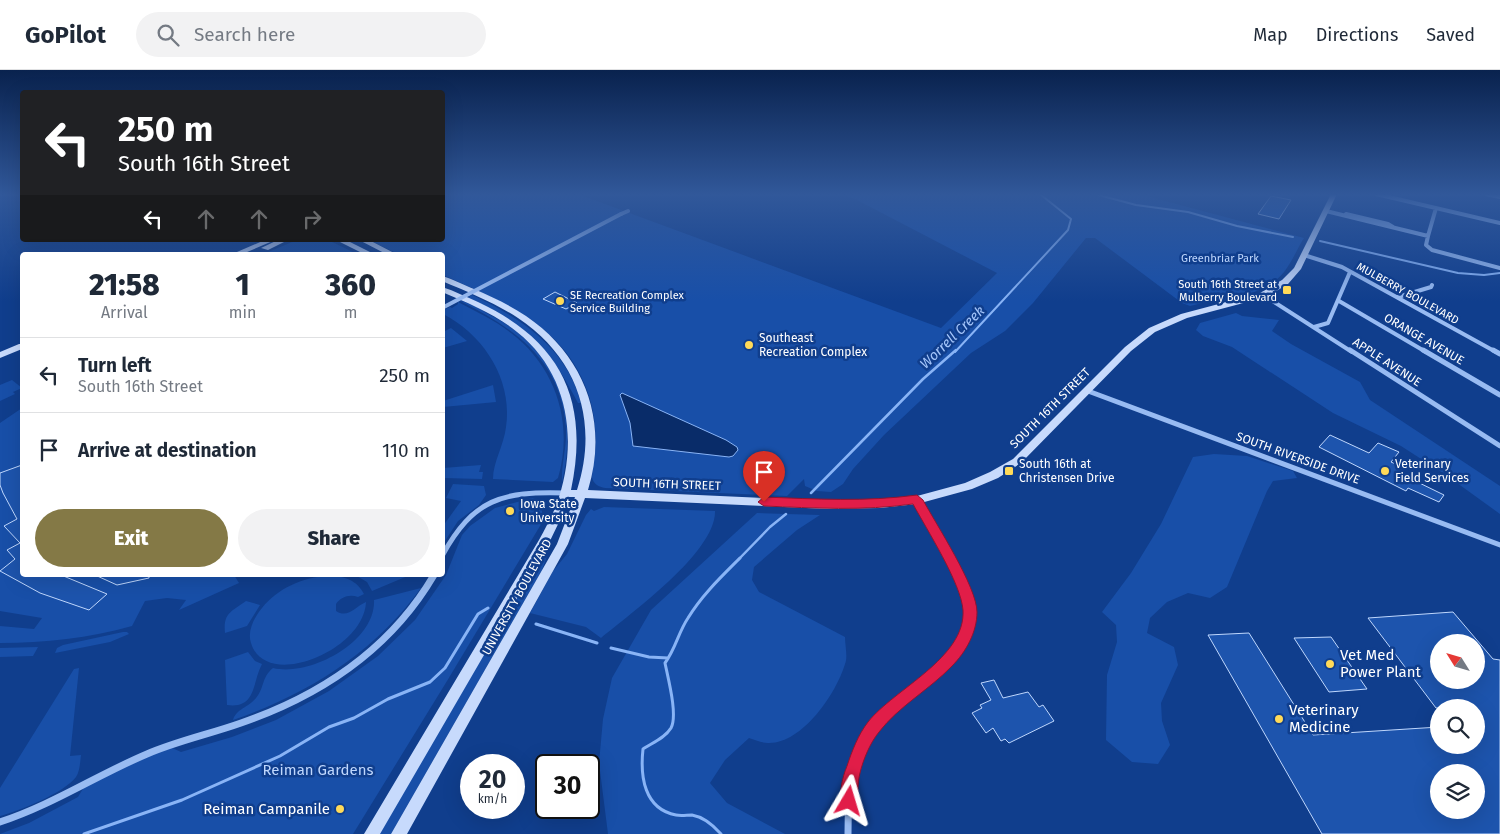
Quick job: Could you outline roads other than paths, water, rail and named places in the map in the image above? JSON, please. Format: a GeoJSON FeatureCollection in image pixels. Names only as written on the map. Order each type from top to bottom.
{"type":"FeatureCollection","features":[{"type":"Feature","properties":{"kind":"main road","name":"SOUTH 16TH STREET"},"geometry":{"type":"LineString","coordinates":[[565,494],[844,505],[917,500],[968,486],[994,475],[1016,461],[1128,349],[1152,330],[1184,316],[1263,295],[1280,286],[1290,277],[1317,230]]}},
{"type":"Feature","properties":{"kind":"main road"},"geometry":{"type":"LineString","coordinates":[[241,252],[266,242]]}},
{"type":"Feature","properties":{"kind":"main road"},"geometry":{"type":"LineString","coordinates":[[255,252],[279,242]]}},
{"type":"Feature","properties":{"kind":"main road"},"geometry":{"type":"LineString","coordinates":[[344,242],[366,252]]}},
{"type":"Feature","properties":{"kind":"main road"},"geometry":{"type":"LineString","coordinates":[[367,242],[388,252]]}},
{"type":"Feature","properties":{"kind":"main road","name":"UNIVERSITY BOULEVARD"},"geometry":{"type":"LineString","coordinates":[[399,834],[562,544],[583,494],[588,471],[591,423],[582,385],[570,363],[550,339],[532,324],[503,306],[445,279]]}},
{"type":"Feature","properties":{"kind":"main road","name":"UNIVERSITY BOULEVARD"},"geometry":{"type":"LineString","coordinates":[[372,834],[544,542],[565,494],[573,454],[574,430],[571,407],[566,389],[555,368],[531,339],[520,330],[493,313],[445,290]]}},
{"type":"Feature","properties":{"kind":"main road"},"geometry":{"type":"LineString","coordinates":[[0,355],[20,347]]}},
{"type":"Feature","properties":{"kind":"street"},"geometry":{"type":"LineString","coordinates":[[445,306],[591,230]]}},
{"type":"Feature","properties":{"kind":"street"},"geometry":{"type":"LineString","coordinates":[[1402,230],[1428,236]]}},
{"type":"Feature","properties":{"kind":"street"},"geometry":{"type":"LineString","coordinates":[[1430,230],[1426,244],[1432,250],[1499,268]]}},
{"type":"Feature","properties":{"kind":"street","name":"MULBERRY BOULEVARD"},"geometry":{"type":"LineString","coordinates":[[1304,255],[1320,259],[1350,272],[1500,354]]}},
{"type":"Feature","properties":{"kind":"street"},"geometry":{"type":"LineString","coordinates":[[1314,327],[1328,323],[1350,272]]}},
{"type":"Feature","properties":{"kind":"street"},"geometry":{"type":"LineString","coordinates":[[1398,297],[1416,293],[1431,287],[1432,284]]}},
{"type":"Feature","properties":{"kind":"street","name":"APPLE AVENUE"},"geometry":{"type":"LineString","coordinates":[[1263,295],[1500,446]]}},
{"type":"Feature","properties":{"kind":"street","name":"ORANGE AVENUE"},"geometry":{"type":"LineString","coordinates":[[1339,301],[1500,395]]}},
{"type":"Feature","properties":{"kind":"street","name":"SOUTH RIVERSIDE DRIVE"},"geometry":{"type":"LineString","coordinates":[[1088,391],[1500,545]]}},
{"type":"Feature","properties":{"kind":"street"},"geometry":{"type":"LineString","coordinates":[[445,550],[462,521],[486,504],[521,493],[565,494]]}},
{"type":"Feature","properties":{"kind":"street"},"geometry":{"type":"LineString","coordinates":[[848,834],[852,774],[870,733],[898,702],[924,683],[955,653],[968,628],[970,611],[966,592],[917,500]]}},
{"type":"Feature","properties":{"kind":"street"},"geometry":{"type":"LineString","coordinates":[[0,822],[31,811],[137,758],[255,718],[311,692],[352,665],[386,637],[411,610],[433,577]]}},
{"type":"Feature","properties":{"kind":"waterway","name":"Worrell Creek"},"geometry":{"type":"LineString","coordinates":[[955,352],[1068,230]]}},
{"type":"Feature","properties":{"kind":"waterway"},"geometry":{"type":"LineString","coordinates":[[1256,230],[1293,237]]}},
{"type":"Feature","properties":{"kind":"waterway"},"geometry":{"type":"LineString","coordinates":[[1320,241],[1458,273],[1484,275],[1500,273]]}},
{"type":"Feature","properties":{"kind":"waterway","name":"Worrell Creek"},"geometry":{"type":"LineString","coordinates":[[811,493],[923,379],[956,350]]}},
{"type":"Feature","properties":{"kind":"waterway","name":"Worrell Creek"},"geometry":{"type":"LineString","coordinates":[[738,560],[770,527],[786,514]]}},
{"type":"Feature","properties":{"kind":"waterway","name":"Worrell Creek"},"geometry":{"type":"LineString","coordinates":[[721,834],[700,818],[692,815],[676,815],[665,812],[657,806],[646,790],[642,759],[643,749],[665,735],[673,722],[672,696],[665,663],[693,610],[712,586],[738,560]]}},
{"type":"Feature","properties":{"kind":"waterway"},"geometry":{"type":"LineString","coordinates":[[84,834],[182,800],[280,756],[329,727],[354,718],[388,699],[430,682],[445,668],[478,614],[488,608]]}},
{"type":"Feature","properties":{"kind":"waterway"},"geometry":{"type":"LineString","coordinates":[[536,624],[597,643]]}},
{"type":"Feature","properties":{"kind":"waterway"},"geometry":{"type":"LineString","coordinates":[[611,648],[649,657],[668,658]]}},
{"type":"Feature","properties":{"kind":"place","name":"South 16th Street at Mulberry Boulevard"},"geometry":{"type":"Point","coordinates":[1287,290]}},
{"type":"Feature","properties":{"kind":"place","name":"SE Recreation Complex Service Building"},"geometry":{"type":"Point","coordinates":[560,301]}},
{"type":"Feature","properties":{"kind":"place","name":"Southeast Recreation Complex"},"geometry":{"type":"Point","coordinates":[749,345]}},
{"type":"Feature","properties":{"kind":"place","name":"South 16th at Christensen Drive"},"geometry":{"type":"Point","coordinates":[1009,471]}},
{"type":"Feature","properties":{"kind":"place","name":"Veterinary Field Services"},"geometry":{"type":"Point","coordinates":[1385,471]}},
{"type":"Feature","properties":{"kind":"place","name":"Iowa State University"},"geometry":{"type":"Point","coordinates":[510,511]}},
{"type":"Feature","properties":{"kind":"place","name":"Vet Med Power Plant"},"geometry":{"type":"Point","coordinates":[1330,664]}},
{"type":"Feature","properties":{"kind":"place","name":"Veterinary Medicine"},"geometry":{"type":"Point","coordinates":[1279,719]}},
{"type":"Feature","properties":{"kind":"place","name":"Reiman Campanile"},"geometry":{"type":"Point","coordinates":[340,809]}},
{"type":"Feature","properties":{"kind":"park label","name":"Greenbriar Park"},"geometry":{"type":"Point","coordinates":[1220,258]}},
{"type":"Feature","properties":{"kind":"park label","name":"Reiman Gardens"},"geometry":{"type":"Point","coordinates":[318,770]}}]}
